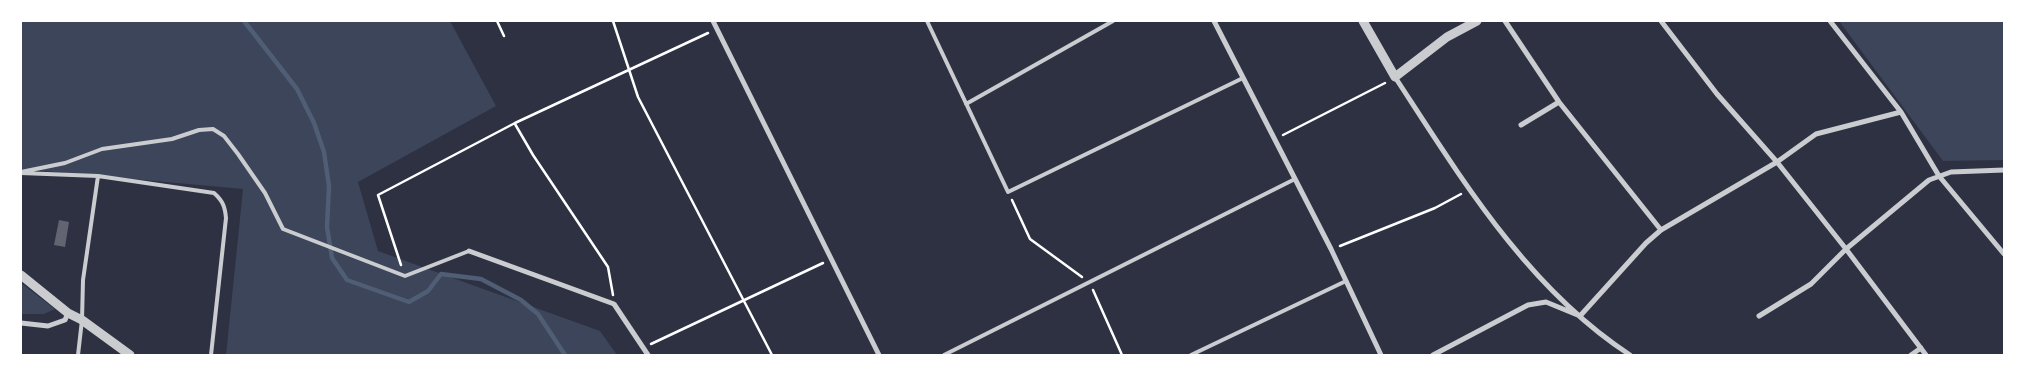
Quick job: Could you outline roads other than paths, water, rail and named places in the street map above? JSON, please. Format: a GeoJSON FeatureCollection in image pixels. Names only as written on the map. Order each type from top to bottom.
{"type":"FeatureCollection","features":[{"type":"Feature","properties":{"kind":"street"},"geometry":{"type":"LineString","coordinates":[[713,21],[879,355]]}},
{"type":"Feature","properties":{"kind":"street"},"geometry":{"type":"LineString","coordinates":[[1214,21],[1331,249],[1381,355]]}},
{"type":"Feature","properties":{"kind":"street"},"geometry":{"type":"LineString","coordinates":[[1363,21],[1395,77],[1469,190],[1521,257],[1580,316],[1630,355]]}},
{"type":"Feature","properties":{"kind":"street"},"geometry":{"type":"LineString","coordinates":[[1395,77],[1447,37],[1477,21]]}},
{"type":"Feature","properties":{"kind":"street"},"geometry":{"type":"LineString","coordinates":[[1505,21],[1559,102],[1661,230]]}},
{"type":"Feature","properties":{"kind":"street"},"geometry":{"type":"LineString","coordinates":[[1660,21],[1717,94],[1777,162],[1926,355]]}},
{"type":"Feature","properties":{"kind":"street"},"geometry":{"type":"LineString","coordinates":[[1830,21],[1901,112],[1939,176],[2004,254]]}},
{"type":"Feature","properties":{"kind":"street"},"geometry":{"type":"LineString","coordinates":[[1521,125],[1559,102]]}},
{"type":"Feature","properties":{"kind":"street"},"geometry":{"type":"LineString","coordinates":[[1580,316],[1646,243],[1661,230],[1777,162],[1816,134],[1901,112]]}},
{"type":"Feature","properties":{"kind":"street"},"geometry":{"type":"LineString","coordinates":[[1759,316],[1811,284],[1846,249],[1929,180],[1958,171],[2004,170]]}},
{"type":"Feature","properties":{"kind":"street"},"geometry":{"type":"LineString","coordinates":[[469,251],[614,304],[648,355]]}},
{"type":"Feature","properties":{"kind":"street"},"geometry":{"type":"LineString","coordinates":[[21,275],[68,313],[82,320],[130,355]]}},
{"type":"Feature","properties":{"kind":"street"},"geometry":{"type":"LineString","coordinates":[[1433,355],[1528,305],[1546,302],[1580,316]]}},
{"type":"Feature","properties":{"kind":"street"},"geometry":{"type":"LineString","coordinates":[[21,323],[48,326],[65,320],[68,313]]}},
{"type":"Feature","properties":{"kind":"street"},"geometry":{"type":"LineString","coordinates":[[1911,355],[1921,348]]}},
{"type":"Feature","properties":{"kind":"lane"},"geometry":{"type":"LineString","coordinates":[[927,21],[1008,192],[1243,78]]}},
{"type":"Feature","properties":{"kind":"lane"},"geometry":{"type":"LineString","coordinates":[[966,104],[1113,21]]}},
{"type":"Feature","properties":{"kind":"lane"},"geometry":{"type":"LineString","coordinates":[[21,173],[65,163],[102,149],[172,139],[198,130],[213,129],[224,136],[238,154],[265,194],[283,229],[405,276],[469,251]]}},
{"type":"Feature","properties":{"kind":"lane"},"geometry":{"type":"LineString","coordinates":[[21,173],[98,176],[214,193],[225,207],[226,218],[210,355]]}},
{"type":"Feature","properties":{"kind":"lane"},"geometry":{"type":"LineString","coordinates":[[78,355],[82,320],[83,280],[98,176]]}},
{"type":"Feature","properties":{"kind":"lane"},"geometry":{"type":"LineString","coordinates":[[944,355],[1295,178]]}},
{"type":"Feature","properties":{"kind":"lane"},"geometry":{"type":"LineString","coordinates":[[1191,355],[1346,281]]}},
{"type":"Feature","properties":{"kind":"waterway"},"geometry":{"type":"LineString","coordinates":[[244,21],[297,89],[314,123],[324,152],[329,186],[327,227],[332,258],[347,280],[409,302],[428,291],[441,274],[481,279],[521,300],[538,314],[565,355]]}}]}
